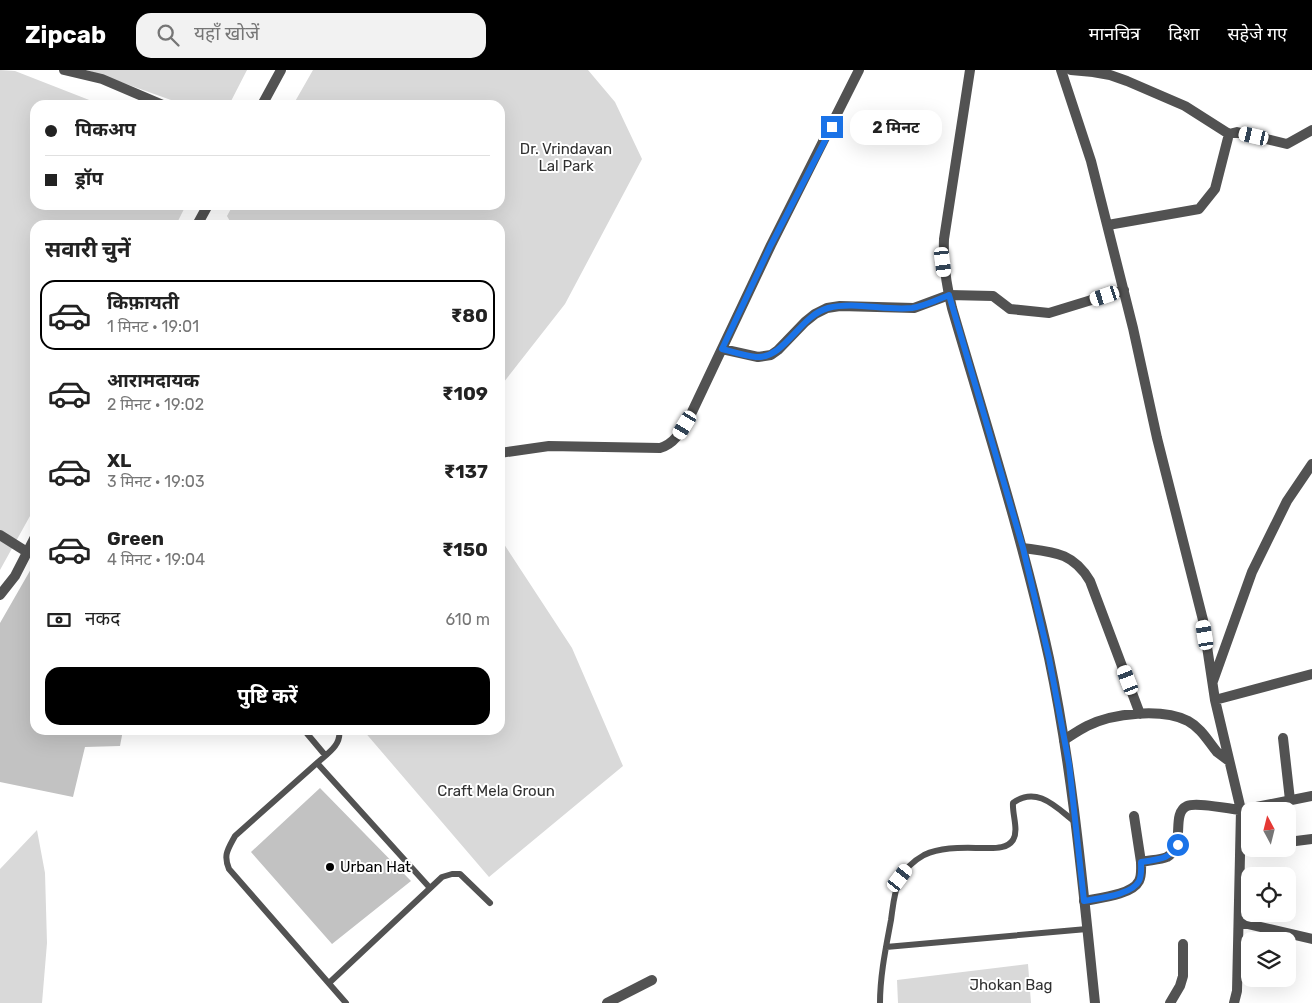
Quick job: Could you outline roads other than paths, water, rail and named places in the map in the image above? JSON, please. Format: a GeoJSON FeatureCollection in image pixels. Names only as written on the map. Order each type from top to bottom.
{"type":"FeatureCollection","features":[{"type":"Feature","properties":{"kind":"street"},"geometry":{"type":"LineString","coordinates":[[64,70],[102,79],[151,100]]}},
{"type":"Feature","properties":{"kind":"street"},"geometry":{"type":"LineString","coordinates":[[265,100],[281,70]]}},
{"type":"Feature","properties":{"kind":"street"},"geometry":{"type":"LineString","coordinates":[[505,452],[549,446],[660,448],[670,445],[692,412],[771,245],[859,70]]}},
{"type":"Feature","properties":{"kind":"street"},"geometry":{"type":"LineString","coordinates":[[970,70],[944,240],[943,262],[949,295],[1023,548],[1049,658],[1069,764],[1096,1003]]}},
{"type":"Feature","properties":{"kind":"street"},"geometry":{"type":"LineString","coordinates":[[1061,70],[1091,161],[1124,290],[1157,438],[1200,611],[1215,700],[1241,810],[1195,804],[1187,806],[1181,811],[1178,845],[1173,853],[1166,858],[1141,862]]}},
{"type":"Feature","properties":{"kind":"street"},"geometry":{"type":"LineString","coordinates":[[1071,70],[1110,75],[1126,81],[1185,106],[1229,134],[1237,132],[1288,144],[1312,130]]}},
{"type":"Feature","properties":{"kind":"street"},"geometry":{"type":"LineString","coordinates":[[1108,225],[1199,210],[1215,189],[1229,134]]}},
{"type":"Feature","properties":{"kind":"street"},"geometry":{"type":"LineString","coordinates":[[722,349],[758,357],[771,355],[815,314],[827,308],[840,306],[914,308],[949,295],[993,296],[1010,309],[1049,313],[1124,290]]}},
{"type":"Feature","properties":{"kind":"street"},"geometry":{"type":"LineString","coordinates":[[1213,682],[1252,572],[1288,502],[1312,464]]}},
{"type":"Feature","properties":{"kind":"street"},"geometry":{"type":"LineString","coordinates":[[0,535],[27,552]]}},
{"type":"Feature","properties":{"kind":"street"},"geometry":{"type":"LineString","coordinates":[[0,595],[15,576],[30,546]]}},
{"type":"Feature","properties":{"kind":"street"},"geometry":{"type":"LineString","coordinates":[[1023,548],[1052,552],[1072,560],[1082,568],[1090,581],[1140,714]]}},
{"type":"Feature","properties":{"kind":"street"},"geometry":{"type":"LineString","coordinates":[[1215,700],[1312,674]]}},
{"type":"Feature","properties":{"kind":"street"},"geometry":{"type":"LineString","coordinates":[[1064,740],[1087,726],[1102,720],[1140,714],[1174,716],[1189,721],[1200,730],[1218,753],[1229,761]]}},
{"type":"Feature","properties":{"kind":"street"},"geometry":{"type":"LineString","coordinates":[[1283,738],[1290,800]]}},
{"type":"Feature","properties":{"kind":"street"},"geometry":{"type":"LineString","coordinates":[[1280,802],[1312,796]]}},
{"type":"Feature","properties":{"kind":"street"},"geometry":{"type":"LineString","coordinates":[[1084,901],[1127,892],[1139,882],[1141,862],[1134,816]]}},
{"type":"Feature","properties":{"kind":"street"},"geometry":{"type":"LineString","coordinates":[[1296,841],[1312,839]]}},
{"type":"Feature","properties":{"kind":"street"},"geometry":{"type":"LineString","coordinates":[[1234,1003],[1237,991],[1239,922],[1245,858]]}},
{"type":"Feature","properties":{"kind":"street"},"geometry":{"type":"LineString","coordinates":[[1239,922],[1312,939]]}},
{"type":"Feature","properties":{"kind":"street"},"geometry":{"type":"LineString","coordinates":[[1170,1003],[1180,986],[1183,976],[1183,944]]}},
{"type":"Feature","properties":{"kind":"street"},"geometry":{"type":"LineString","coordinates":[[607,1003],[652,980]]}},
{"type":"Feature","properties":{"kind":"street"},"geometry":{"type":"LineString","coordinates":[[1237,991],[1243,1003]]}},
{"type":"Feature","properties":{"kind":"lane"},"geometry":{"type":"LineString","coordinates":[[308,735],[325,755]]}},
{"type":"Feature","properties":{"kind":"lane"},"geometry":{"type":"LineString","coordinates":[[341,735],[338,743],[235,836],[225,860],[229,869],[346,1003]]}},
{"type":"Feature","properties":{"kind":"lane"},"geometry":{"type":"LineString","coordinates":[[317,763],[430,888]]}},
{"type":"Feature","properties":{"kind":"lane"},"geometry":{"type":"LineString","coordinates":[[880,1003],[886,947],[896,892],[900,878],[911,864],[924,855],[941,849],[999,848],[1009,844],[1014,838],[1015,830],[1012,810],[1014,803],[1022,796],[1032,796],[1046,800],[1075,822]]}},
{"type":"Feature","properties":{"kind":"lane"},"geometry":{"type":"LineString","coordinates":[[329,983],[442,877],[460,874],[490,903]]}},
{"type":"Feature","properties":{"kind":"lane"},"geometry":{"type":"LineString","coordinates":[[886,947],[1087,929]]}},
{"type":"Feature","properties":{"kind":"place","name":"Urban Hat"},"geometry":{"type":"Point","coordinates":[330,867]}},
{"type":"Feature","properties":{"kind":"park label","name":"Dr. Vrindavan Lal Park"},"geometry":{"type":"Point","coordinates":[566,158]}},
{"type":"Feature","properties":{"kind":"park label","name":"Craft Mela Groun"},"geometry":{"type":"Point","coordinates":[496,791]}},
{"type":"Feature","properties":{"kind":"park label","name":"Jhokan Bag"},"geometry":{"type":"Point","coordinates":[1011,985]}}]}
